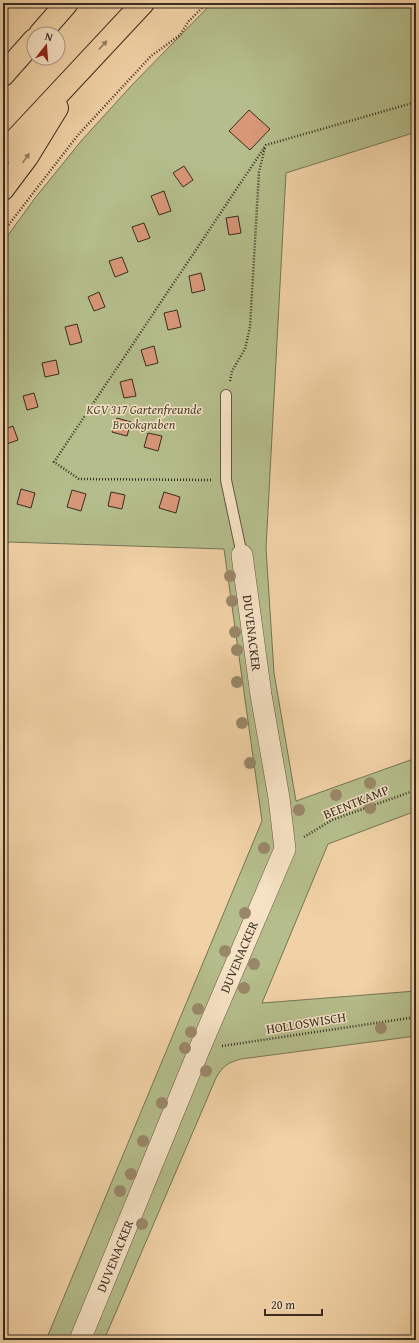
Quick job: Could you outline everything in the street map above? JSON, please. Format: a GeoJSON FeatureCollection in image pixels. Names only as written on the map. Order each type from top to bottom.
{"type":"FeatureCollection","features":[{"type":"Feature","properties":{"kind":"highway"},"geometry":{"type":"LineString","coordinates":[[47,26],[68,3]]}},
{"type":"Feature","properties":{"kind":"highway"},"geometry":{"type":"LineString","coordinates":[[3,153],[143,3]]}},
{"type":"Feature","properties":{"kind":"highway"},"geometry":{"type":"LineString","coordinates":[[3,75],[26,49]]}},
{"type":"Feature","properties":{"kind":"highway"},"geometry":{"type":"LineString","coordinates":[[3,189],[27,157],[77,74]]}},
{"type":"Feature","properties":{"kind":"street","name":"DUVENACKER"},"geometry":{"type":"LineString","coordinates":[[80,1340],[199,1050],[285,849],[261,695],[242,555]]}},
{"type":"Feature","properties":{"kind":"lane"},"geometry":{"type":"LineString","coordinates":[[226,395],[226,480],[242,555]]}},
{"type":"Feature","properties":{"kind":"path"},"geometry":{"type":"LineString","coordinates":[[3,13],[12,3]]}},
{"type":"Feature","properties":{"kind":"path"},"geometry":{"type":"LineString","coordinates":[[3,232],[78,135],[151,56],[180,35],[189,22],[207,3]]}},
{"type":"Feature","properties":{"kind":"path"},"geometry":{"type":"LineString","coordinates":[[226,480],[80,479],[54,462],[266,145],[416,102]]}},
{"type":"Feature","properties":{"kind":"path"},"geometry":{"type":"LineString","coordinates":[[226,395],[232,371],[245,349],[250,327],[259,172],[266,145]]}},
{"type":"Feature","properties":{"kind":"path","name":"BEENTKAMP"},"geometry":{"type":"LineString","coordinates":[[285,849],[332,820],[416,790]]}},
{"type":"Feature","properties":{"kind":"path","name":"HOLLOSWISCH"},"geometry":{"type":"LineString","coordinates":[[199,1050],[416,1017]]}},
{"type":"Feature","properties":{"kind":"green space","name":"KGV 317 Gartenfreunde Brookgraben"},"geometry":{"type":"Polygon","coordinates":[[[212,3],[416,3],[416,132],[286,173],[266,548],[274,673],[296,801],[416,758],[416,811],[328,844],[262,1003],[416,991],[416,1036],[241,1059],[226,1066],[216,1078],[104,1340],[46,1340],[262,821],[224,549],[9,542],[3,550],[3,242],[35,198],[82,140],[132,85],[212,3]]]}},
{"type":"Feature","properties":{"kind":"building"},"geometry":{"type":"Polygon","coordinates":[[[249,110],[270,129],[250,150],[229,131],[249,110]]]}},
{"type":"Feature","properties":{"kind":"building"},"geometry":{"type":"Polygon","coordinates":[[[184,166],[193,180],[183,187],[173,173],[184,166]]]}},
{"type":"Feature","properties":{"kind":"building"},"geometry":{"type":"Polygon","coordinates":[[[164,191],[171,211],[159,215],[151,196],[164,191]]]}},
{"type":"Feature","properties":{"kind":"building"},"geometry":{"type":"Polygon","coordinates":[[[238,216],[241,233],[229,235],[226,218],[238,216]]]}},
{"type":"Feature","properties":{"kind":"building"},"geometry":{"type":"Polygon","coordinates":[[[144,223],[150,238],[138,242],[132,227],[144,223]]]}},
{"type":"Feature","properties":{"kind":"building"},"geometry":{"type":"Polygon","coordinates":[[[122,257],[128,272],[115,277],[109,261],[122,257]]]}},
{"type":"Feature","properties":{"kind":"building"},"geometry":{"type":"Polygon","coordinates":[[[201,273],[205,290],[192,293],[189,276],[201,273]]]}},
{"type":"Feature","properties":{"kind":"building"},"geometry":{"type":"Polygon","coordinates":[[[99,292],[105,307],[94,311],[88,297],[99,292]]]}},
{"type":"Feature","properties":{"kind":"building"},"geometry":{"type":"Polygon","coordinates":[[[177,310],[181,327],[168,330],[164,313],[177,310]]]}},
{"type":"Feature","properties":{"kind":"building"},"geometry":{"type":"Polygon","coordinates":[[[77,324],[82,342],[70,345],[65,327],[77,324]]]}},
{"type":"Feature","properties":{"kind":"building"},"geometry":{"type":"Polygon","coordinates":[[[154,346],[158,363],[146,366],[141,350],[154,346]]]}},
{"type":"Feature","properties":{"kind":"building"},"geometry":{"type":"Polygon","coordinates":[[[56,360],[59,374],[45,377],[42,363],[56,360]]]}},
{"type":"Feature","properties":{"kind":"building"},"geometry":{"type":"Polygon","coordinates":[[[132,379],[136,396],[124,398],[120,382],[132,379]]]}},
{"type":"Feature","properties":{"kind":"building"},"geometry":{"type":"Polygon","coordinates":[[[34,393],[38,407],[27,410],[23,396],[34,393]]]}},
{"type":"Feature","properties":{"kind":"building"},"geometry":{"type":"Polygon","coordinates":[[[117,418],[131,422],[127,436],[112,432],[117,418]]]}},
{"type":"Feature","properties":{"kind":"building"},"geometry":{"type":"Polygon","coordinates":[[[13,426],[18,440],[4,445],[3,430],[13,426]]]}},
{"type":"Feature","properties":{"kind":"building"},"geometry":{"type":"Polygon","coordinates":[[[148,433],[162,436],[158,451],[144,447],[148,433]]]}},
{"type":"Feature","properties":{"kind":"building"},"geometry":{"type":"Polygon","coordinates":[[[21,489],[35,493],[31,508],[17,504],[21,489]]]}},
{"type":"Feature","properties":{"kind":"building"},"geometry":{"type":"Polygon","coordinates":[[[72,490],[86,494],[81,511],[67,507],[72,490]]]}},
{"type":"Feature","properties":{"kind":"building"},"geometry":{"type":"Polygon","coordinates":[[[111,492],[125,495],[122,509],[108,506],[111,492]]]}},
{"type":"Feature","properties":{"kind":"building"},"geometry":{"type":"Polygon","coordinates":[[[164,492],[180,497],[176,513],[159,508],[164,492]]]}}]}
